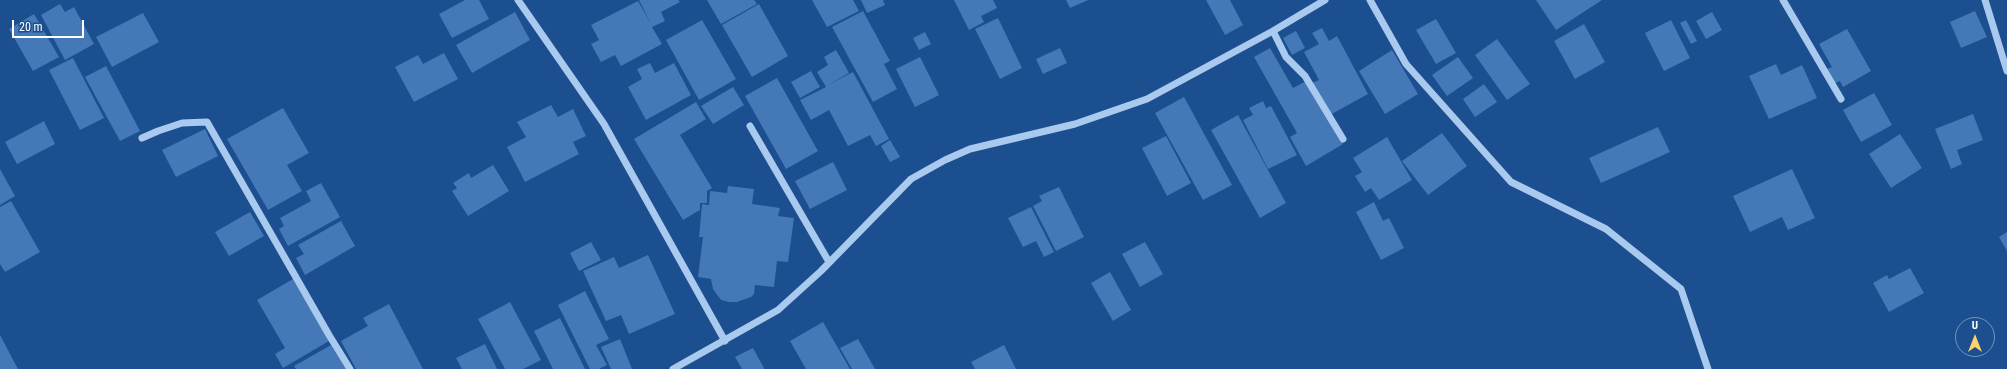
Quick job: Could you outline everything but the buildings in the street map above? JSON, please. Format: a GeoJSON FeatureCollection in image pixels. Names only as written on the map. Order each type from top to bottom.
{"type":"FeatureCollection","features":[{"type":"Feature","properties":{"kind":"street"},"geometry":{"type":"LineString","coordinates":[[518,0],[604,124],[725,341]]}},
{"type":"Feature","properties":{"kind":"street"},"geometry":{"type":"LineString","coordinates":[[673,369],[778,310],[829,262],[911,179],[970,149],[1075,124],[1147,99],[1325,0]]}},
{"type":"Feature","properties":{"kind":"street"},"geometry":{"type":"LineString","coordinates":[[1370,0],[1406,64],[1510,182],[1606,229],[1681,289],[1708,369]]}},
{"type":"Feature","properties":{"kind":"street"},"geometry":{"type":"LineString","coordinates":[[1783,0],[1841,99]]}},
{"type":"Feature","properties":{"kind":"street"},"geometry":{"type":"LineString","coordinates":[[1985,0],[2007,72]]}},
{"type":"Feature","properties":{"kind":"street"},"geometry":{"type":"LineString","coordinates":[[1273,30],[1286,57],[1305,76],[1344,139]]}},
{"type":"Feature","properties":{"kind":"street"},"geometry":{"type":"LineString","coordinates":[[142,138],[182,123],[207,122],[350,369]]}},
{"type":"Feature","properties":{"kind":"street"},"geometry":{"type":"LineString","coordinates":[[750,126],[829,262]]}}]}
